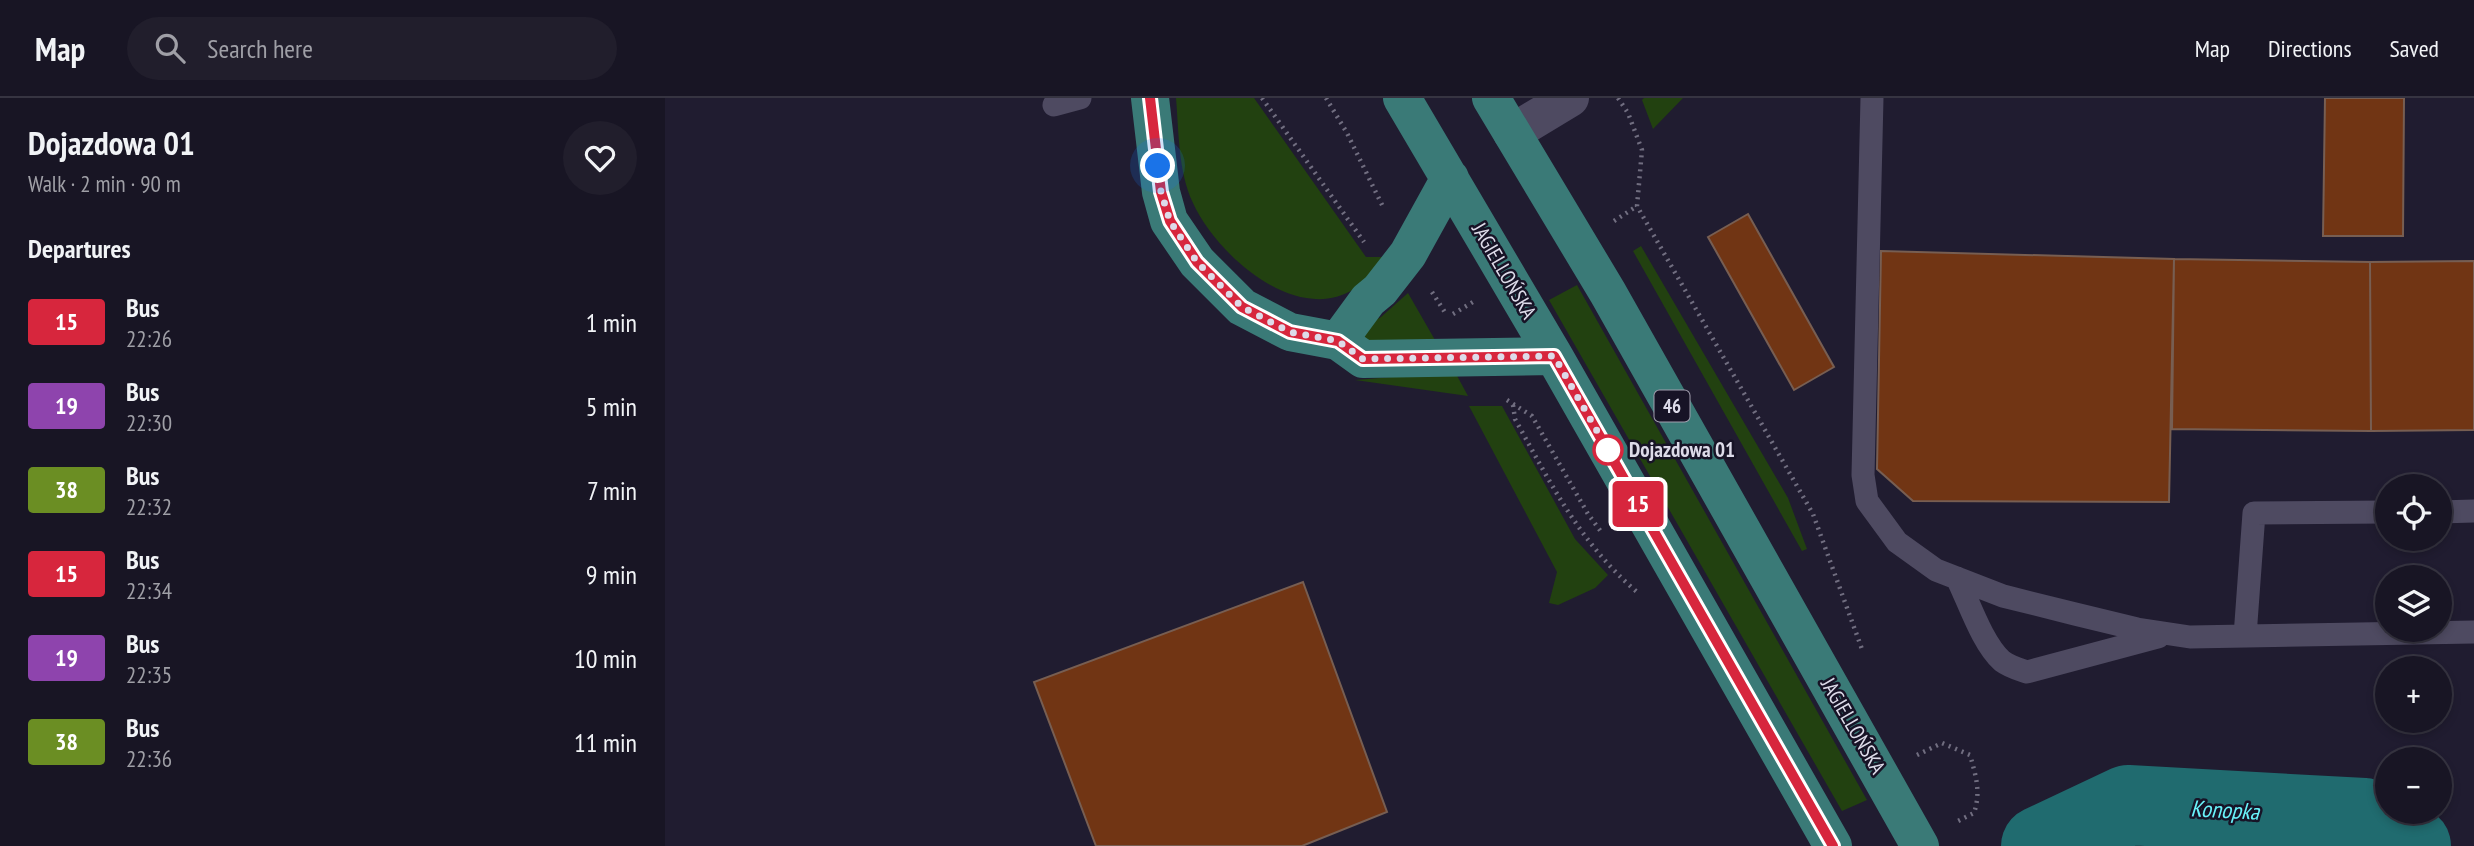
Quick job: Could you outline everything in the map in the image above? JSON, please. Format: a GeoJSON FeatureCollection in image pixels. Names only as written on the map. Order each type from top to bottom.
{"type":"FeatureCollection","features":[{"type":"Feature","properties":{"kind":"main road"},"geometry":{"type":"LineString","coordinates":[[1150,98],[1161,192],[1170,221],[1197,262],[1242,307],[1290,332],[1338,341],[1363,359],[1554,356]]}},
{"type":"Feature","properties":{"kind":"main road","name":"JAGIELLOŃSKA"},"geometry":{"type":"LineString","coordinates":[[1402,98],[1554,356],[1831,842]]}},
{"type":"Feature","properties":{"kind":"main road","name":"JAGIELLOŃSKA"},"geometry":{"type":"LineString","coordinates":[[1491,98],[1608,293],[1920,846]]}},
{"type":"Feature","properties":{"kind":"main road"},"geometry":{"type":"LineString","coordinates":[[1338,341],[1368,300],[1386,283],[1408,254],[1450,178]]}},
{"type":"Feature","properties":{"kind":"street"},"geometry":{"type":"LineString","coordinates":[[1512,133],[1570,98]]}},
{"type":"Feature","properties":{"kind":"lane"},"geometry":{"type":"LineString","coordinates":[[1054,105],[1080,98]]}},
{"type":"Feature","properties":{"kind":"lane"},"geometry":{"type":"LineString","coordinates":[[1873,98],[1863,475],[1867,501],[1897,542],[1936,570],[2003,596],[2168,634],[2190,637],[2474,632]]}},
{"type":"Feature","properties":{"kind":"lane"},"geometry":{"type":"LineString","coordinates":[[2452,512],[2474,511]]}},
{"type":"Feature","properties":{"kind":"lane"},"geometry":{"type":"LineString","coordinates":[[2245,636],[2254,513],[2375,512]]}},
{"type":"Feature","properties":{"kind":"lane"},"geometry":{"type":"LineString","coordinates":[[1957,578],[1989,644],[2001,660],[2012,668],[2027,672],[2168,634]]}},
{"type":"Feature","properties":{"kind":"path"},"geometry":{"type":"LineString","coordinates":[[1262,98],[1371,251]]}},
{"type":"Feature","properties":{"kind":"path"},"geometry":{"type":"LineString","coordinates":[[1326,98],[1347,133],[1387,213]]}},
{"type":"Feature","properties":{"kind":"path"},"geometry":{"type":"LineString","coordinates":[[1618,98],[1628,113],[1642,150],[1637,206],[1812,514],[1867,662]]}},
{"type":"Feature","properties":{"kind":"path"},"geometry":{"type":"LineString","coordinates":[[1616,219],[1637,206]]}},
{"type":"Feature","properties":{"kind":"path"},"geometry":{"type":"LineString","coordinates":[[1427,283],[1448,317],[1483,296]]}},
{"type":"Feature","properties":{"kind":"path"},"geometry":{"type":"LineString","coordinates":[[1532,416],[1513,405],[1515,419],[1571,518],[1599,556],[1642,596]]}},
{"type":"Feature","properties":{"kind":"path"},"geometry":{"type":"LineString","coordinates":[[1912,758],[1942,743],[1970,755],[1978,782],[1979,798],[1974,813],[1952,824]]}},
{"type":"Feature","properties":{"kind":"green space"},"geometry":{"type":"Polygon","coordinates":[[[1176,98],[1254,98],[1366,257],[1383,257],[1367,279],[1354,289],[1331,298],[1308,298],[1284,291],[1260,279],[1239,262],[1204,223],[1188,191],[1180,152],[1176,98]]]}},
{"type":"Feature","properties":{"kind":"green space"},"geometry":{"type":"Polygon","coordinates":[[[1683,98],[1653,129],[1642,100],[1683,98]]]}},
{"type":"Feature","properties":{"kind":"green space"},"geometry":{"type":"Polygon","coordinates":[[[1641,246],[1788,498],[1807,549],[1802,551],[1633,251],[1641,246]]]}},
{"type":"Feature","properties":{"kind":"green space"},"geometry":{"type":"Polygon","coordinates":[[[1577,285],[1867,800],[1842,811],[1549,300],[1577,285]]]}},
{"type":"Feature","properties":{"kind":"green space"},"geometry":{"type":"Polygon","coordinates":[[[1408,293],[1435,340],[1355,345],[1363,327],[1381,317],[1408,293]]]}},
{"type":"Feature","properties":{"kind":"green space"},"geometry":{"type":"Polygon","coordinates":[[[1455,372],[1468,396],[1355,380],[1455,372]]]}},
{"type":"Feature","properties":{"kind":"green space"},"geometry":{"type":"Polygon","coordinates":[[[1469,406],[1502,406],[1575,539],[1608,575],[1595,588],[1558,605],[1549,603],[1557,572],[1469,406]]]}},
{"type":"Feature","properties":{"kind":"building"},"geometry":{"type":"Polygon","coordinates":[[[2325,98],[2404,98],[2403,236],[2323,236],[2325,98]]]}},
{"type":"Feature","properties":{"kind":"building"},"geometry":{"type":"Polygon","coordinates":[[[1748,214],[1834,367],[1794,390],[1708,237],[1748,214]]]}},
{"type":"Feature","properties":{"kind":"building"},"geometry":{"type":"Polygon","coordinates":[[[1881,251],[2174,259],[2169,502],[1913,501],[1877,469],[1881,251]]]}},
{"type":"Feature","properties":{"kind":"building"},"geometry":{"type":"Polygon","coordinates":[[[2174,259],[2370,262],[2371,431],[2172,429],[2174,259]]]}},
{"type":"Feature","properties":{"kind":"building"},"geometry":{"type":"Polygon","coordinates":[[[2474,261],[2474,430],[2371,431],[2370,262],[2474,261]]]}},
{"type":"Feature","properties":{"kind":"building"},"geometry":{"type":"Polygon","coordinates":[[[1303,582],[1387,812],[1302,846],[1096,846],[1034,682],[1303,582]]]}},
{"type":"Feature","properties":{"kind":"waterway","name":"Konopka"},"geometry":{"type":"LineString","coordinates":[[2041,846],[2128,805],[2364,818],[2411,846]]}},
{"type":"Feature","properties":{"kind":"bus line","name":"15"},"geometry":{"type":"LineString","coordinates":[[1150,98],[1161,192],[1170,221],[1197,262],[1242,307],[1290,332],[1338,341],[1363,359],[1554,356],[1833,846]]}},
{"type":"Feature","properties":{"kind":"place","name":"Dojazdowa 01"},"geometry":{"type":"Point","coordinates":[1608,450]}},
{"type":"Feature","properties":{"kind":"route"},"geometry":{"type":"LineString","coordinates":[[1158,166],[1161,192],[1170,221],[1197,262],[1242,307],[1290,332],[1338,341],[1363,359],[1554,356],[1608,450]]}}]}
